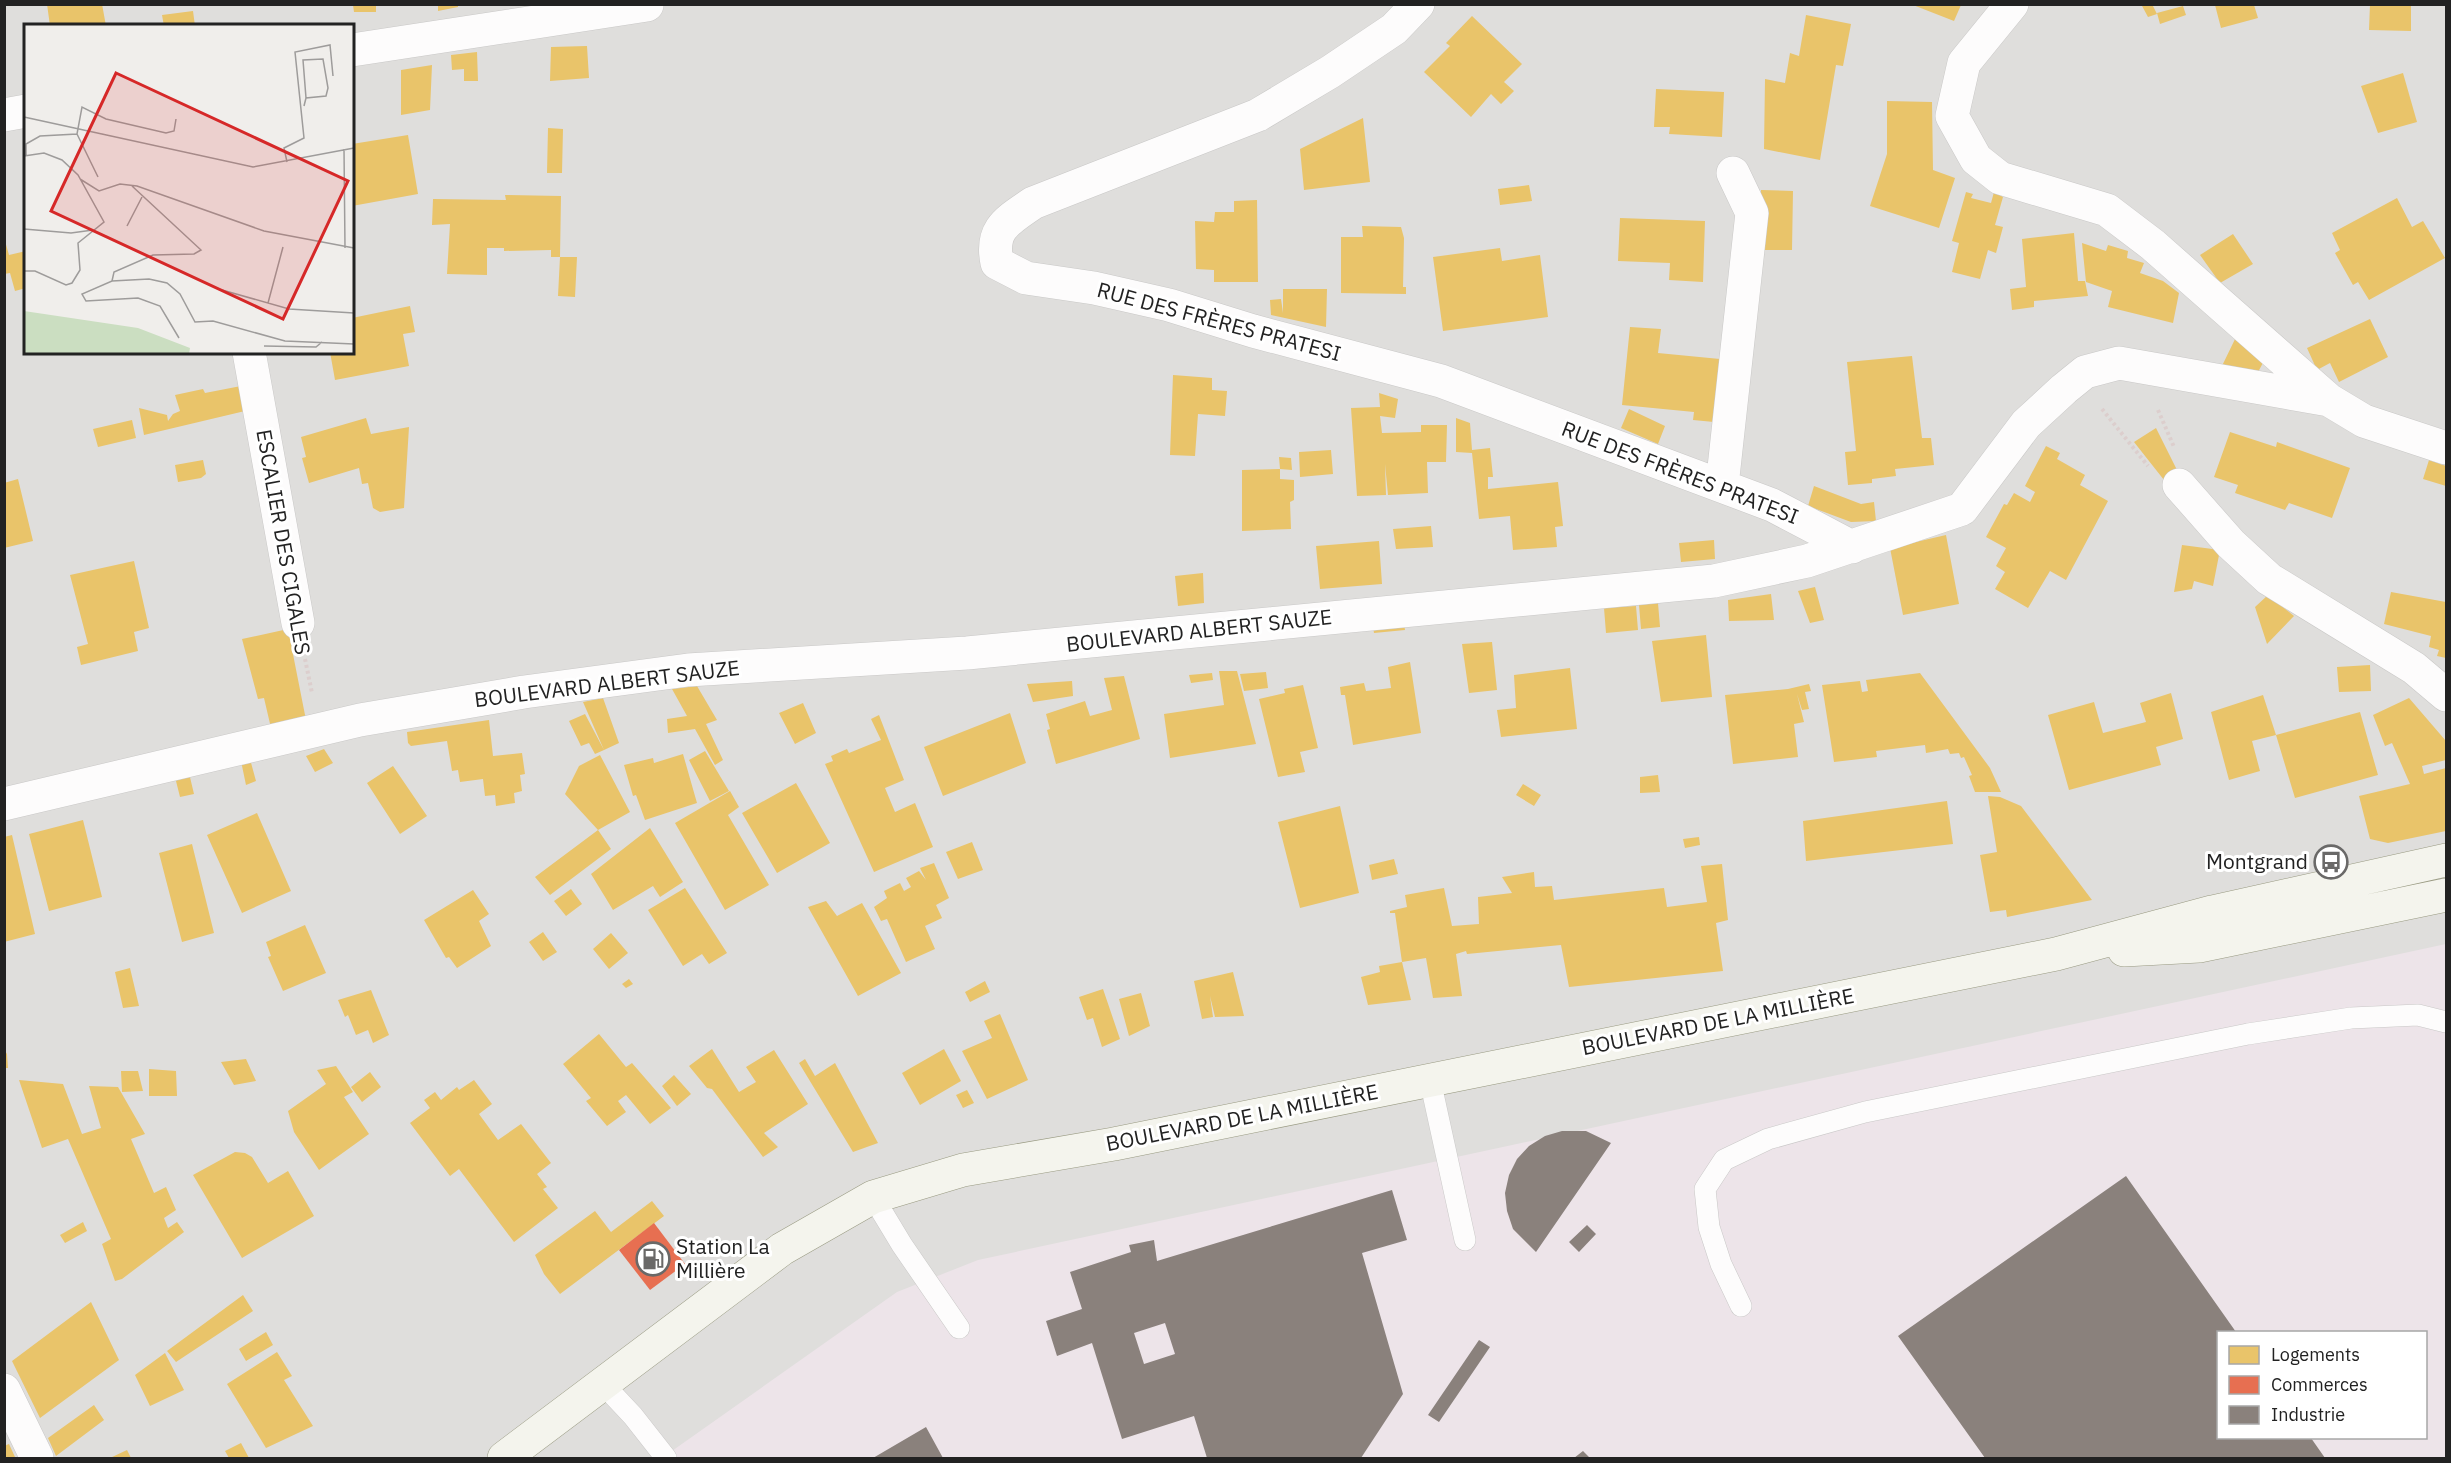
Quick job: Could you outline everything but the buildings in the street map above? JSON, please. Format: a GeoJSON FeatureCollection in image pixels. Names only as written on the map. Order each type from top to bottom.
{"type":"FeatureCollection","features":[{"type":"Feature","properties":{"kind":"main road","name":"BOULEVARD DE LA MILLIÈRE"},"geometry":{"type":"LineString","coordinates":[[504,1458],[782,1249],[873,1197],[963,1170],[1114,1144],[2056,954],[2212,912],[2446,860]]}},
{"type":"Feature","properties":{"kind":"main road","name":"BOULEVARD DE LA MILLIÈRE"},"geometry":{"type":"LineString","coordinates":[[2056,954],[2199,946],[2446,895]]}},
{"type":"Feature","properties":{"kind":"street","name":"RUE DES FRÈRES PRATESI"},"geometry":{"type":"LineString","coordinates":[[1418,4],[1394,29],[1330,72],[1258,115],[1033,203],[1004,223],[993,246],[996,264],[1026,278],[1094,288],[1169,305],[1253,331],[1441,381],[1772,505],[1852,547]]}},
{"type":"Feature","properties":{"kind":"street"},"geometry":{"type":"LineString","coordinates":[[1985,35],[1998,4]]}},
{"type":"Feature","properties":{"kind":"street"},"geometry":{"type":"LineString","coordinates":[[2012,4],[1964,63],[1952,116],[1976,159],[2000,178],[2107,210],[2153,244],[2329,399],[2364,420],[2446,448]]}},
{"type":"Feature","properties":{"kind":"street"},"geometry":{"type":"LineString","coordinates":[[354,50],[647,5]]}},
{"type":"Feature","properties":{"kind":"street"},"geometry":{"type":"LineString","coordinates":[[4,115],[24,111]]}},
{"type":"Feature","properties":{"kind":"street"},"geometry":{"type":"LineString","coordinates":[[1722,486],[1752,213],[1733,173]]}},
{"type":"Feature","properties":{"kind":"street","name":"ESCALIER DES CIGALES"},"geometry":{"type":"LineString","coordinates":[[249,354],[298,623]]}},
{"type":"Feature","properties":{"kind":"street","name":"BOULEVARD ALBERT SAUZE"},"geometry":{"type":"LineString","coordinates":[[4,804],[360,720],[524,692],[688,670],[967,653],[1714,581],[1808,561],[1962,508],[2026,424],[2064,388],[2085,372],[2119,363],[2329,399]]}},
{"type":"Feature","properties":{"kind":"street"},"geometry":{"type":"LineString","coordinates":[[2179,485],[2231,544],[2269,579],[2414,668],[2446,695]]}},
{"type":"Feature","properties":{"kind":"street"},"geometry":{"type":"LineString","coordinates":[[4,1390],[37,1458]]}},
{"type":"Feature","properties":{"kind":"lane"},"geometry":{"type":"LineString","coordinates":[[1741,1306],[1721,1264],[1709,1227],[1705,1189],[1724,1160],[1768,1139],[1865,1112],[2248,1034],[2351,1018],[2418,1014],[2446,1022]]}},
{"type":"Feature","properties":{"kind":"lane"},"geometry":{"type":"LineString","coordinates":[[1430,1080],[1465,1240]]}},
{"type":"Feature","properties":{"kind":"lane"},"geometry":{"type":"LineString","coordinates":[[873,1197],[902,1245],[959,1328]]}},
{"type":"Feature","properties":{"kind":"lane"},"geometry":{"type":"LineString","coordinates":[[603,1384],[633,1416],[666,1458]]}},
{"type":"Feature","properties":{"kind":"path"},"geometry":{"type":"LineString","coordinates":[[2103,409],[2121,431]]}},
{"type":"Feature","properties":{"kind":"path","name":"ESCALIER DES CIGALES"},"geometry":{"type":"LineString","coordinates":[[298,623],[320,731]]}},
{"type":"Feature","properties":{"kind":"shaded area"},"geometry":{"type":"Polygon","coordinates":[[[5,5],[2446,5],[2446,1458],[5,1458],[5,5]]]}},
{"type":"Feature","properties":{"kind":"shaded area"},"geometry":{"type":"Polygon","coordinates":[[[2446,944],[2446,1458],[662,1458],[897,1292],[978,1260],[2446,944]]]}},
{"type":"Feature","properties":{"kind":"place","name":"Montgrand"},"geometry":{"type":"Point","coordinates":[2331,862]}},
{"type":"Feature","properties":{"kind":"place","name":"Station La Millière"},"geometry":{"type":"Point","coordinates":[653,1259]}}]}
